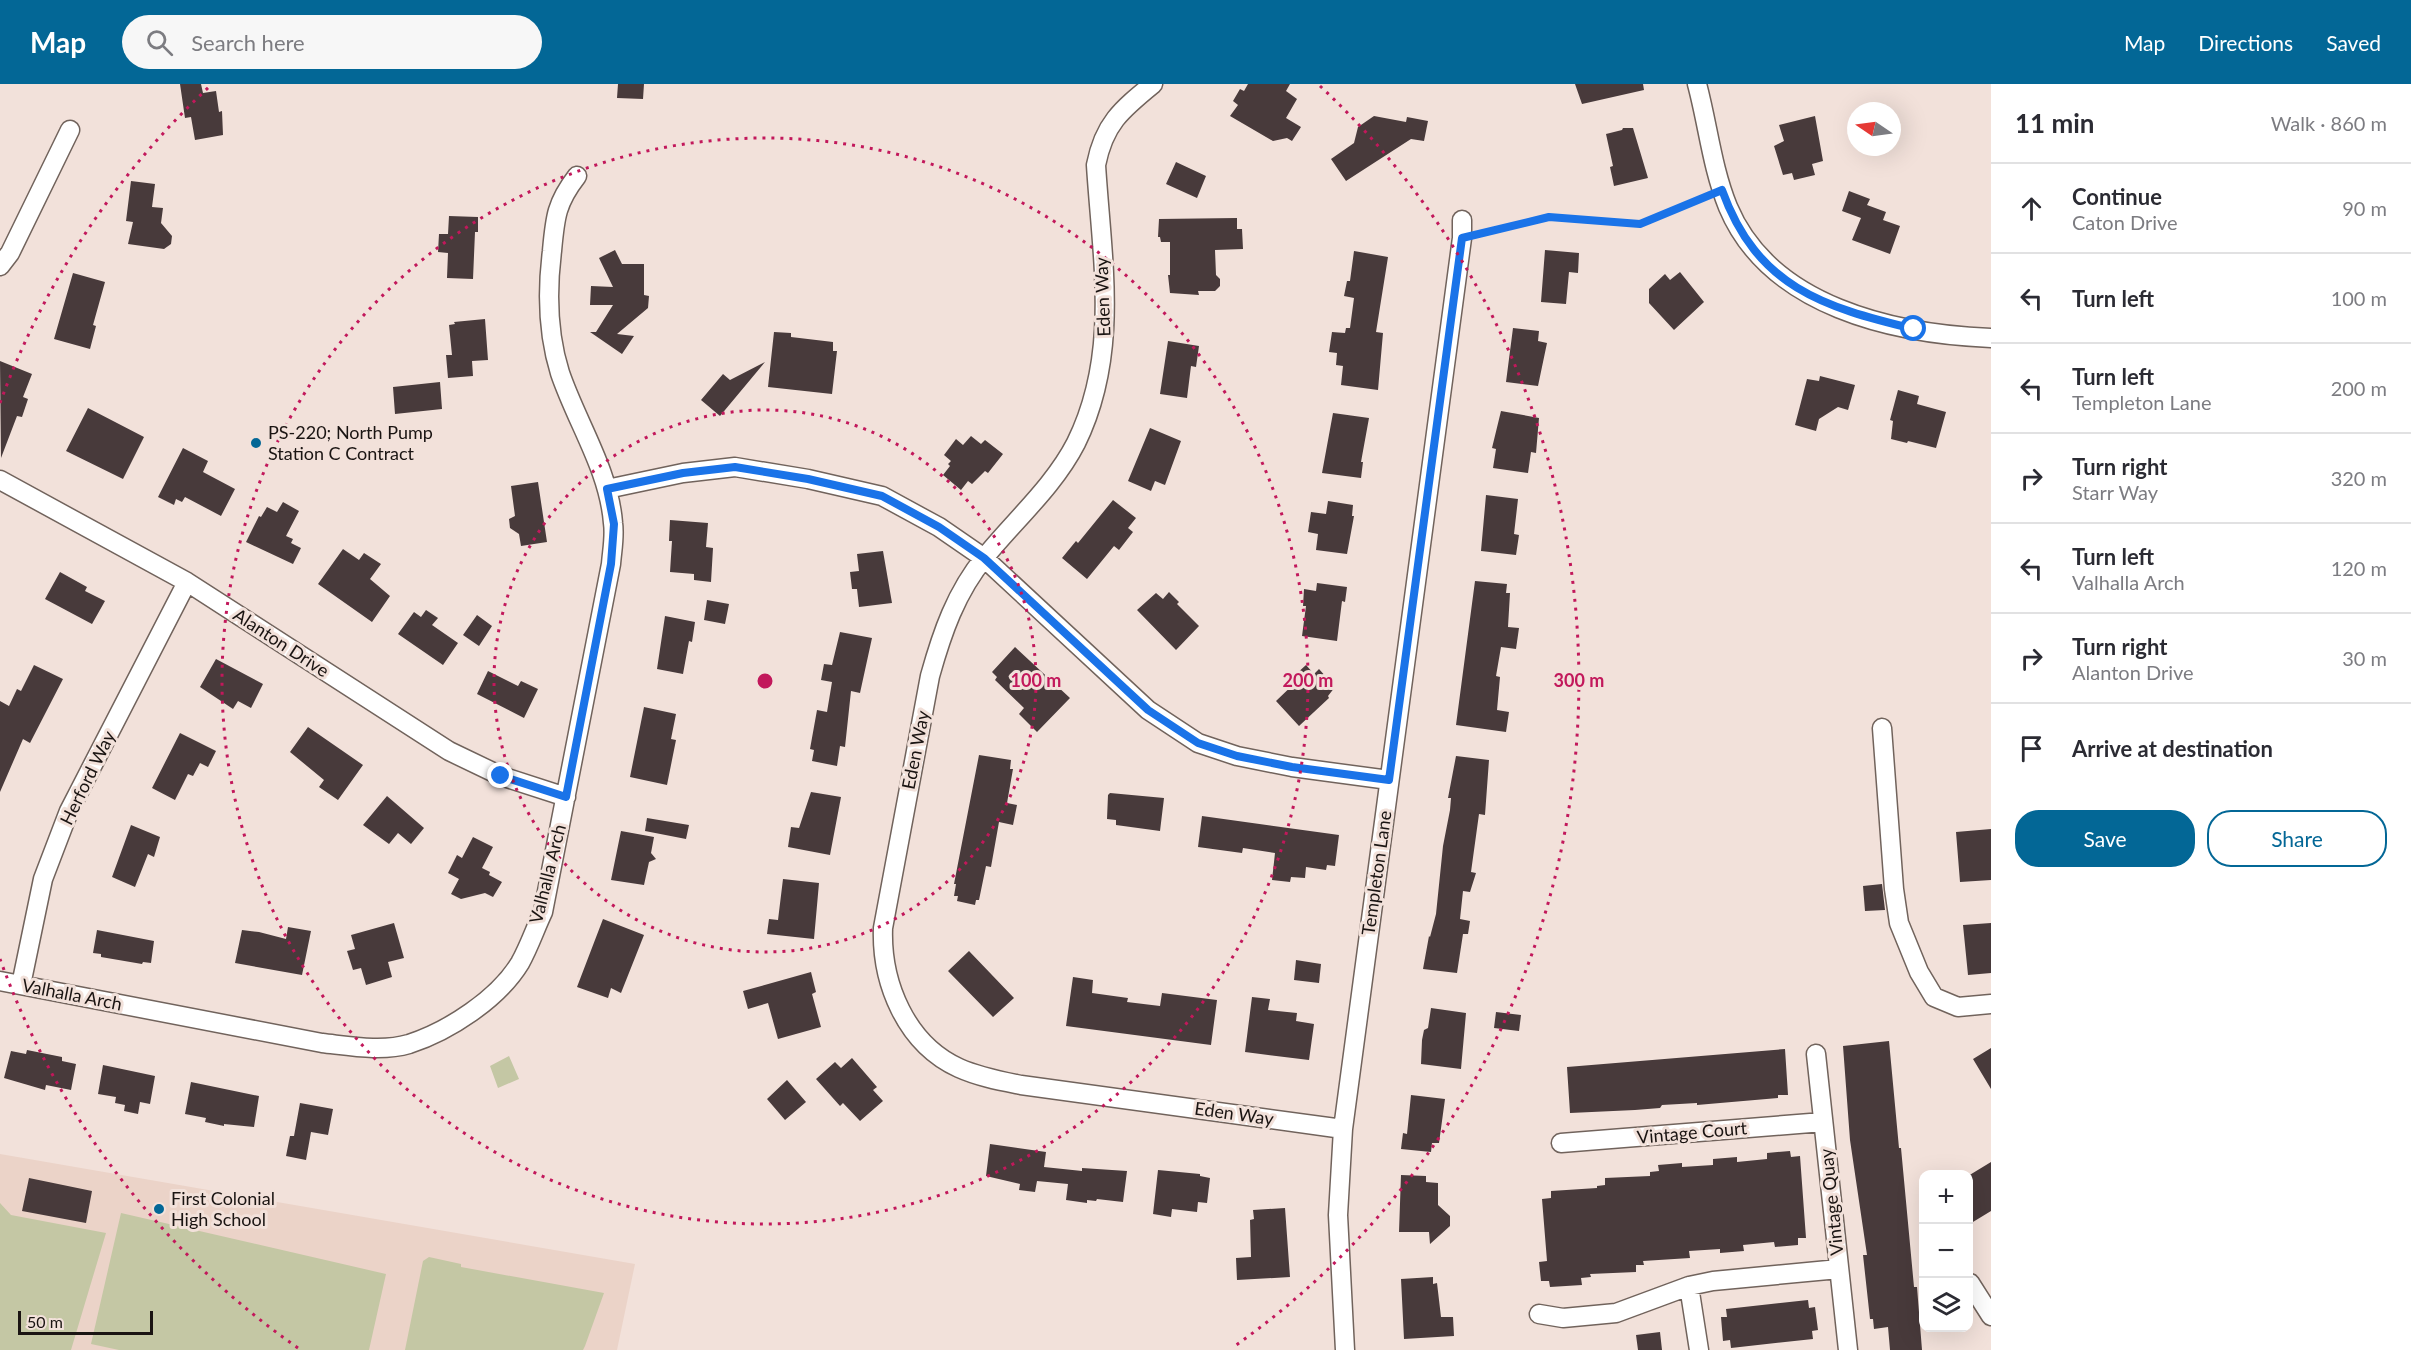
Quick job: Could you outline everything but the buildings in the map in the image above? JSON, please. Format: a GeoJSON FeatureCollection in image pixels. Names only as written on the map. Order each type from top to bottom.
{"type":"FeatureCollection","features":[{"type":"Feature","properties":{"kind":"street","name":"Eden Way"},"geometry":{"type":"LineString","coordinates":[[1153,84],[1115,117],[1100,146],[1096,165],[1106,322],[1101,371],[1092,405],[1076,444],[1067,458],[1036,500],[984,558],[952,609],[941,638],[930,676],[882,927],[882,951],[886,974],[892,993],[908,1022],[923,1041],[958,1068],[1021,1085],[1342,1129]]}},
{"type":"Feature","properties":{"kind":"street"},"geometry":{"type":"LineString","coordinates":[[1697,84],[1722,190],[1740,231],[1774,271],[1798,289],[1823,303],[1864,317],[1914,329],[1966,337],[1991,338]]}},
{"type":"Feature","properties":{"kind":"street"},"geometry":{"type":"LineString","coordinates":[[0,266],[10,253],[70,130]]}},
{"type":"Feature","properties":{"kind":"street","name":"Valhalla Arch"},"geometry":{"type":"LineString","coordinates":[[0,981],[322,1043],[372,1048],[409,1044],[458,1021],[494,995],[520,963],[543,912],[611,564],[614,524],[607,489],[560,373],[551,335],[549,274],[555,220],[563,193],[577,176]]}},
{"type":"Feature","properties":{"kind":"street","name":"Templeton Lane"},"geometry":{"type":"LineString","coordinates":[[1345,1350],[1338,1215],[1342,1129],[1462,238],[1462,220]]}},
{"type":"Feature","properties":{"kind":"street"},"geometry":{"type":"LineString","coordinates":[[607,489],[683,473],[735,467],[808,479],[882,496],[939,527],[984,558],[1148,710],[1198,743],[1237,756],[1292,767],[1389,780]]}},
{"type":"Feature","properties":{"kind":"street","name":"Alanton Drive"},"geometry":{"type":"LineString","coordinates":[[0,480],[187,582],[449,751],[501,776],[566,797]]}},
{"type":"Feature","properties":{"kind":"street","name":"Herford Way"},"geometry":{"type":"LineString","coordinates":[[21,985],[43,879],[69,811],[187,582]]}},
{"type":"Feature","properties":{"kind":"street"},"geometry":{"type":"LineString","coordinates":[[1882,728],[1894,890],[1899,923],[1918,972],[1934,997],[1958,1007],[1991,1004]]}},
{"type":"Feature","properties":{"kind":"street","name":"Vintage Quay"},"geometry":{"type":"LineString","coordinates":[[1816,1054],[1848,1350]]}},
{"type":"Feature","properties":{"kind":"street","name":"Vintage Court"},"geometry":{"type":"LineString","coordinates":[[1561,1143],[1823,1122]]}},
{"type":"Feature","properties":{"kind":"street"},"geometry":{"type":"LineString","coordinates":[[1539,1314],[1563,1318],[1616,1313],[1689,1286],[1713,1281],[1839,1269]]}},
{"type":"Feature","properties":{"kind":"street"},"geometry":{"type":"LineString","coordinates":[[1689,1286],[1699,1350]]}},
{"type":"Feature","properties":{"kind":"street"},"geometry":{"type":"LineString","coordinates":[[1973,1288],[1991,1316]]}},
{"type":"Feature","properties":{"kind":"path"},"geometry":{"type":"LineString","coordinates":[[1462,238],[1549,217],[1640,224],[1722,190]]}},
{"type":"Feature","properties":{"kind":"shaded area","name":"First Colonial High School"},"geometry":{"type":"Polygon","coordinates":[[[0,1154],[635,1264],[617,1350],[0,1350],[0,1154]]]}},
{"type":"Feature","properties":{"kind":"green space"},"geometry":{"type":"Polygon","coordinates":[[[509,1056],[519,1079],[498,1088],[490,1066],[509,1056]]]}},
{"type":"Feature","properties":{"kind":"green space"},"geometry":{"type":"Polygon","coordinates":[[[0,1203],[11,1215],[106,1233],[71,1350],[0,1350],[0,1203]]]}},
{"type":"Feature","properties":{"kind":"green space"},"geometry":{"type":"Polygon","coordinates":[[[121,1213],[386,1274],[369,1350],[119,1350],[91,1344],[121,1213]]]}},
{"type":"Feature","properties":{"kind":"green space"},"geometry":{"type":"Polygon","coordinates":[[[429,1257],[461,1264],[461,1267],[604,1293],[583,1350],[405,1350],[423,1261],[429,1257]]]}},
{"type":"Feature","properties":{"kind":"place","name":"PS-220; North Pump Station C Contract"},"geometry":{"type":"Point","coordinates":[256,443]}},
{"type":"Feature","properties":{"kind":"place","name":"First Colonial High School"},"geometry":{"type":"Point","coordinates":[159,1209]}},
{"type":"Feature","properties":{"kind":"route"},"geometry":{"type":"LineString","coordinates":[[501,776],[566,797],[611,564],[614,524],[607,489],[683,473],[735,467],[808,479],[882,496],[939,527],[984,558],[1148,710],[1198,743],[1237,756],[1292,767],[1389,780],[1462,238],[1549,217],[1640,224],[1722,190],[1740,231],[1754,250],[1774,271],[1798,289],[1823,303],[1864,317],[1914,329]]}}]}
